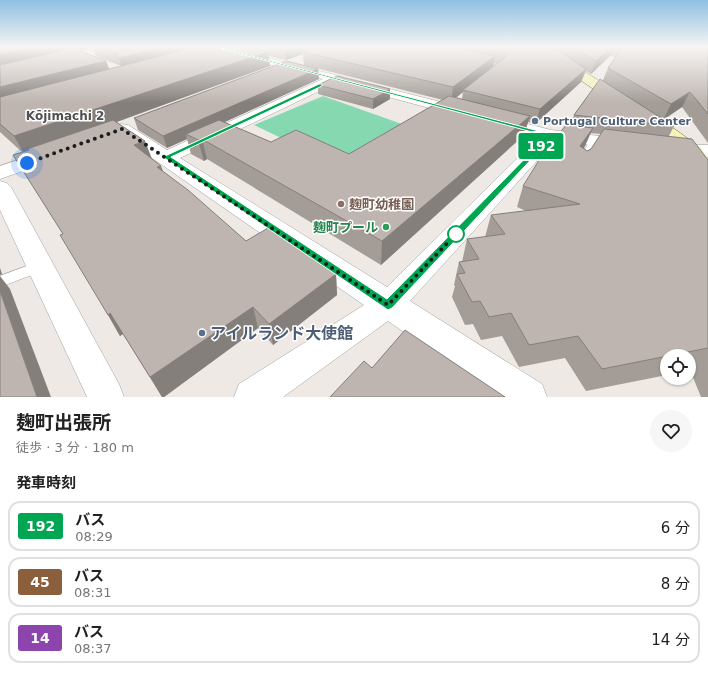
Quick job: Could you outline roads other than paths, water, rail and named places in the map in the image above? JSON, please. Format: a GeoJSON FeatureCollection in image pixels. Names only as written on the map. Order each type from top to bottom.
{"type":"FeatureCollection","features":[{"type":"Feature","properties":{"kind":"street"},"geometry":{"type":"LineString","coordinates":[[0,74],[37,66]]}},
{"type":"Feature","properties":{"kind":"street"},"geometry":{"type":"LineString","coordinates":[[264,75],[287,66],[334,79],[452,106],[482,117],[551,135],[701,152]]}},
{"type":"Feature","properties":{"kind":"street"},"geometry":{"type":"LineString","coordinates":[[566,66],[670,134],[701,152],[708,172]]}},
{"type":"Feature","properties":{"kind":"street"},"geometry":{"type":"LineString","coordinates":[[167,157],[334,79]]}},
{"type":"Feature","properties":{"kind":"street"},"geometry":{"type":"LineString","coordinates":[[123,129],[528,397]]}},
{"type":"Feature","properties":{"kind":"street"},"geometry":{"type":"LineString","coordinates":[[252,397],[388,305],[551,135]]}},
{"type":"Feature","properties":{"kind":"street"},"geometry":{"type":"LineString","coordinates":[[0,173],[65,150]]}},
{"type":"Feature","properties":{"kind":"street"},"geometry":{"type":"LineString","coordinates":[[0,187],[106,397]]}},
{"type":"Feature","properties":{"kind":"lane"},"geometry":{"type":"LineString","coordinates":[[579,166],[595,140]]}},
{"type":"Feature","properties":{"kind":"lane"},"geometry":{"type":"LineString","coordinates":[[0,282],[40,266]]}},
{"type":"Feature","properties":{"kind":"place","name":"Portugal Culture Center"},"geometry":{"type":"Point","coordinates":[535,121]}},
{"type":"Feature","properties":{"kind":"place","name":"麹町幼稚園"},"geometry":{"type":"Point","coordinates":[341,204]}},
{"type":"Feature","properties":{"kind":"place","name":"麹町プール"},"geometry":{"type":"Point","coordinates":[386,227]}},
{"type":"Feature","properties":{"kind":"place","name":"アイルランド大使館"},"geometry":{"type":"Point","coordinates":[202,333]}},
{"type":"Feature","properties":{"kind":"district","name":"Kōjimachi 2"},"geometry":{"type":"Point","coordinates":[65,116]}}]}
